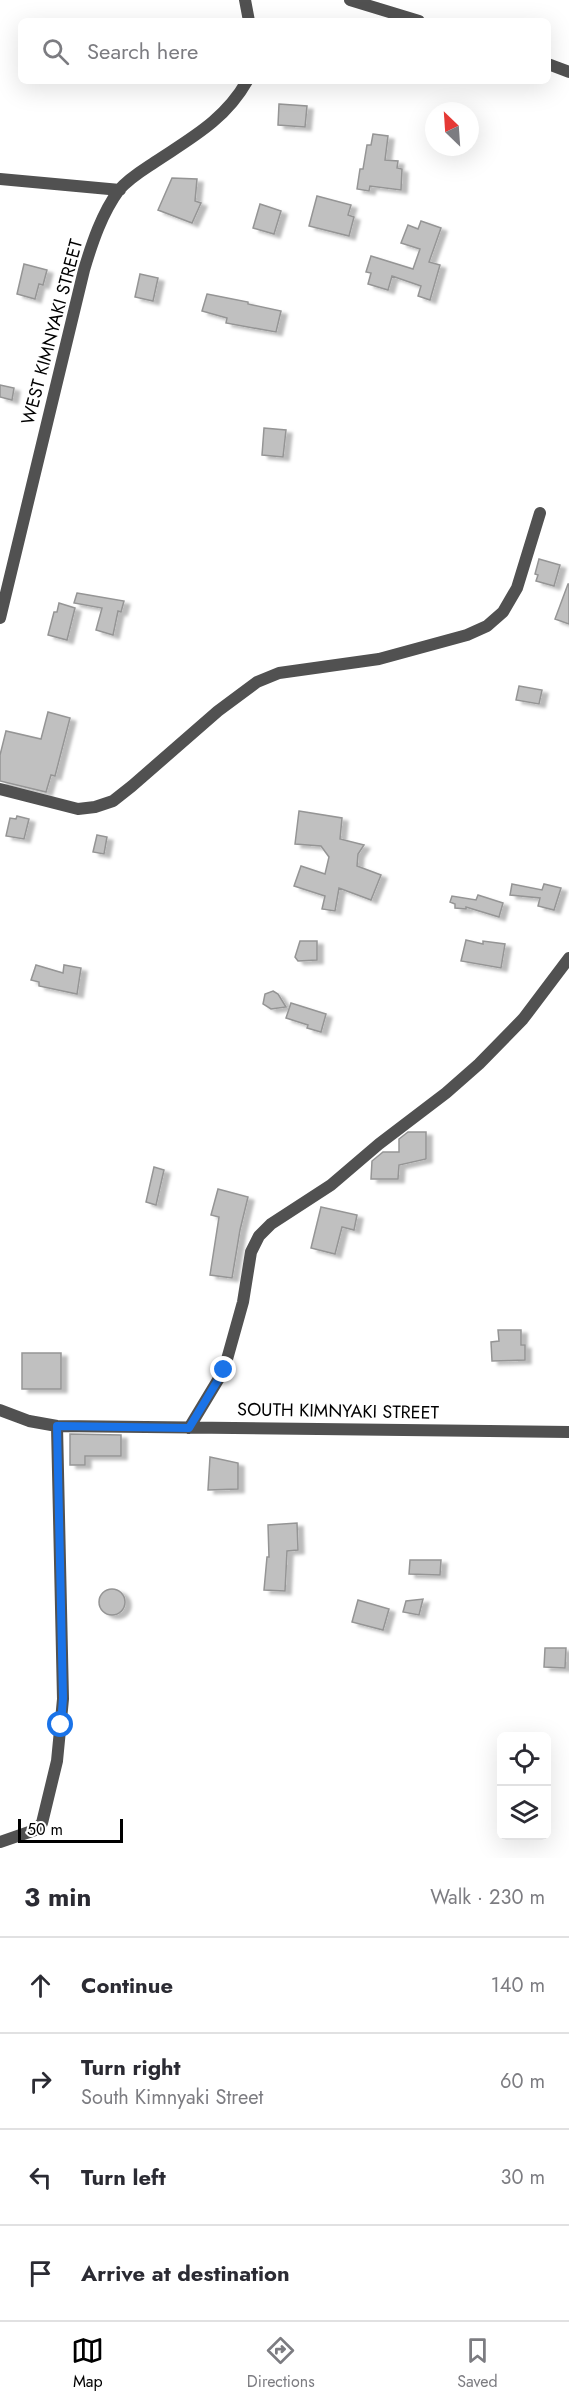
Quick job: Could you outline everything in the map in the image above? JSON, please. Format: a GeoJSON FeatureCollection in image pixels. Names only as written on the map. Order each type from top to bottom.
{"type":"FeatureCollection","features":[{"type":"Feature","properties":{"kind":"street"},"geometry":{"type":"LineString","coordinates":[[245,0],[248,18]]}},
{"type":"Feature","properties":{"kind":"street"},"geometry":{"type":"LineString","coordinates":[[350,0],[409,18]]}},
{"type":"Feature","properties":{"kind":"street"},"geometry":{"type":"LineString","coordinates":[[551,65],[569,72]]}},
{"type":"Feature","properties":{"kind":"street","name":"WEST KIMNYAKI STREET"},"geometry":{"type":"LineString","coordinates":[[0,618],[84,270],[104,217],[120,190],[136,174],[217,121],[237,99],[245,84]]}},
{"type":"Feature","properties":{"kind":"street"},"geometry":{"type":"LineString","coordinates":[[0,179],[120,190]]}},
{"type":"Feature","properties":{"kind":"street"},"geometry":{"type":"LineString","coordinates":[[0,789],[78,809],[95,807],[113,801],[218,711],[257,682],[279,673],[379,659],[468,635],[487,626],[503,612],[517,588],[540,513]]}},
{"type":"Feature","properties":{"kind":"street"},"geometry":{"type":"LineString","coordinates":[[189,1428],[224,1370],[243,1302],[251,1252],[259,1236],[271,1224],[331,1185],[379,1143],[447,1093],[523,1019],[569,958]]}},
{"type":"Feature","properties":{"kind":"street","name":"SOUTH KIMNYAKI STREET"},"geometry":{"type":"LineString","coordinates":[[0,1410],[57,1426],[189,1428],[227,1426],[569,1432]]}},
{"type":"Feature","properties":{"kind":"street"},"geometry":{"type":"LineString","coordinates":[[0,1842],[34,1830],[42,1823],[57,1761],[63,1698],[57,1426]]}},
{"type":"Feature","properties":{"kind":"building"},"geometry":{"type":"Polygon","coordinates":[[[279,104],[307,106],[305,127],[278,125],[279,104]]]}},
{"type":"Feature","properties":{"kind":"building"},"geometry":{"type":"Polygon","coordinates":[[[373,134],[388,136],[385,160],[398,161],[397,168],[402,169],[401,190],[370,186],[369,191],[357,189],[360,169],[363,169],[367,145],[371,145],[373,134]]]}},
{"type":"Feature","properties":{"kind":"building"},"geometry":{"type":"Polygon","coordinates":[[[172,178],[197,179],[195,201],[201,203],[192,223],[158,210],[172,178]]]}},
{"type":"Feature","properties":{"kind":"building"},"geometry":{"type":"Polygon","coordinates":[[[317,196],[351,205],[348,215],[354,217],[349,236],[309,226],[317,196]]]}},
{"type":"Feature","properties":{"kind":"building"},"geometry":{"type":"Polygon","coordinates":[[[260,204],[281,211],[274,234],[253,228],[260,204]]]}},
{"type":"Feature","properties":{"kind":"building"},"geometry":{"type":"Polygon","coordinates":[[[421,221],[441,228],[429,262],[440,265],[430,300],[418,296],[421,286],[392,276],[388,290],[368,284],[371,273],[366,272],[371,256],[413,269],[420,249],[401,243],[408,225],[418,229],[421,221]]]}},
{"type":"Feature","properties":{"kind":"building"},"geometry":{"type":"Polygon","coordinates":[[[24,264],[47,270],[43,285],[39,284],[35,299],[17,294],[24,264]]]}},
{"type":"Feature","properties":{"kind":"building"},"geometry":{"type":"Polygon","coordinates":[[[140,274],[158,278],[153,301],[135,297],[140,274]]]}},
{"type":"Feature","properties":{"kind":"building"},"geometry":{"type":"Polygon","coordinates":[[[207,294],[281,311],[276,332],[226,323],[227,318],[202,311],[207,294]]]}},
{"type":"Feature","properties":{"kind":"building"},"geometry":{"type":"Polygon","coordinates":[[[0,385],[14,388],[12,400],[0,397],[0,385]]]}},
{"type":"Feature","properties":{"kind":"building"},"geometry":{"type":"Polygon","coordinates":[[[264,428],[286,430],[283,457],[262,455],[264,428]]]}},
{"type":"Feature","properties":{"kind":"building"},"geometry":{"type":"Polygon","coordinates":[[[539,559],[560,565],[554,586],[536,581],[538,575],[535,574],[539,559]]]}},
{"type":"Feature","properties":{"kind":"building"},"geometry":{"type":"Polygon","coordinates":[[[569,584],[569,624],[555,619],[569,584]]]}},
{"type":"Feature","properties":{"kind":"building"},"geometry":{"type":"Polygon","coordinates":[[[77,593],[124,601],[121,612],[118,611],[113,635],[96,630],[102,608],[74,603],[77,593]]]}},
{"type":"Feature","properties":{"kind":"building"},"geometry":{"type":"Polygon","coordinates":[[[59,603],[75,608],[67,640],[48,635],[54,612],[57,612],[59,603]]]}},
{"type":"Feature","properties":{"kind":"building"},"geometry":{"type":"Polygon","coordinates":[[[519,686],[542,690],[539,704],[516,700],[519,686]]]}},
{"type":"Feature","properties":{"kind":"building"},"geometry":{"type":"Polygon","coordinates":[[[48,712],[70,718],[55,776],[51,775],[46,792],[0,781],[0,755],[6,731],[41,739],[48,712]]]}},
{"type":"Feature","properties":{"kind":"building"},"geometry":{"type":"Polygon","coordinates":[[[299,811],[342,818],[340,839],[364,845],[358,854],[357,866],[381,875],[371,900],[339,888],[335,911],[322,909],[325,896],[294,886],[301,866],[325,874],[329,857],[321,846],[295,844],[299,811]]]}},
{"type":"Feature","properties":{"kind":"building"},"geometry":{"type":"Polygon","coordinates":[[[17,816],[29,819],[24,839],[6,836],[10,818],[16,819],[17,816]]]}},
{"type":"Feature","properties":{"kind":"building"},"geometry":{"type":"Polygon","coordinates":[[[97,835],[107,837],[104,854],[93,852],[97,835]]]}},
{"type":"Feature","properties":{"kind":"building"},"geometry":{"type":"Polygon","coordinates":[[[512,884],[542,890],[544,884],[561,888],[554,910],[538,906],[540,898],[510,895],[512,884]]]}},
{"type":"Feature","properties":{"kind":"building"},"geometry":{"type":"Polygon","coordinates":[[[478,895],[503,903],[499,917],[466,907],[466,909],[455,908],[455,904],[450,902],[452,896],[476,900],[478,895]]]}},
{"type":"Feature","properties":{"kind":"building"},"geometry":{"type":"Polygon","coordinates":[[[466,940],[483,944],[483,941],[505,944],[501,968],[461,961],[466,940]]]}},
{"type":"Feature","properties":{"kind":"building"},"geometry":{"type":"Polygon","coordinates":[[[300,941],[317,941],[317,960],[298,961],[295,957],[300,941]]]}},
{"type":"Feature","properties":{"kind":"building"},"geometry":{"type":"Polygon","coordinates":[[[36,965],[63,973],[64,965],[81,968],[77,994],[39,986],[39,982],[31,980],[36,965]]]}},
{"type":"Feature","properties":{"kind":"building"},"geometry":{"type":"Polygon","coordinates":[[[273,991],[278,994],[286,1007],[271,1009],[263,1004],[265,994],[273,991]]]}},
{"type":"Feature","properties":{"kind":"building"},"geometry":{"type":"Polygon","coordinates":[[[291,1003],[326,1014],[321,1032],[286,1018],[291,1003]]]}},
{"type":"Feature","properties":{"kind":"building"},"geometry":{"type":"Polygon","coordinates":[[[408,1132],[426,1132],[426,1159],[399,1165],[398,1179],[371,1179],[372,1161],[383,1152],[399,1152],[399,1139],[408,1132]]]}},
{"type":"Feature","properties":{"kind":"building"},"geometry":{"type":"Polygon","coordinates":[[[154,1167],[164,1170],[156,1205],[146,1202],[154,1167]]]}},
{"type":"Feature","properties":{"kind":"building"},"geometry":{"type":"Polygon","coordinates":[[[218,1189],[248,1197],[232,1278],[210,1275],[219,1217],[211,1215],[218,1189]]]}},
{"type":"Feature","properties":{"kind":"building"},"geometry":{"type":"Polygon","coordinates":[[[321,1207],[357,1215],[354,1230],[342,1227],[335,1254],[311,1248],[321,1207]]]}},
{"type":"Feature","properties":{"kind":"building"},"geometry":{"type":"Polygon","coordinates":[[[498,1330],[521,1330],[521,1345],[525,1345],[525,1360],[492,1361],[491,1342],[499,1341],[498,1330]]]}},
{"type":"Feature","properties":{"kind":"building"},"geometry":{"type":"Polygon","coordinates":[[[22,1353],[61,1353],[61,1389],[22,1389],[22,1353]]]}},
{"type":"Feature","properties":{"kind":"building"},"geometry":{"type":"Polygon","coordinates":[[[70,1434],[121,1435],[121,1456],[85,1456],[85,1465],[70,1465],[70,1434]]]}},
{"type":"Feature","properties":{"kind":"building"},"geometry":{"type":"Polygon","coordinates":[[[210,1457],[238,1463],[238,1489],[208,1490],[210,1457]]]}},
{"type":"Feature","properties":{"kind":"building"},"geometry":{"type":"Polygon","coordinates":[[[297,1523],[298,1550],[287,1551],[285,1591],[264,1590],[267,1557],[269,1557],[268,1525],[297,1523]]]}},
{"type":"Feature","properties":{"kind":"building"},"geometry":{"type":"Polygon","coordinates":[[[410,1560],[441,1560],[440,1575],[409,1574],[410,1560]]]}},
{"type":"Feature","properties":{"kind":"building"},"geometry":{"type":"Polygon","coordinates":[[[112,1589],[121,1593],[125,1602],[121,1611],[112,1615],[103,1611],[99,1602],[103,1593],[112,1589]]]}},
{"type":"Feature","properties":{"kind":"building"},"geometry":{"type":"Polygon","coordinates":[[[423,1599],[419,1615],[403,1612],[406,1601],[423,1599]]]}},
{"type":"Feature","properties":{"kind":"building"},"geometry":{"type":"Polygon","coordinates":[[[358,1600],[389,1609],[383,1630],[352,1622],[358,1600]]]}},
{"type":"Feature","properties":{"kind":"building"},"geometry":{"type":"Polygon","coordinates":[[[545,1648],[566,1648],[565,1668],[544,1667],[545,1648]]]}},
{"type":"Feature","properties":{"kind":"route"},"geometry":{"type":"LineString","coordinates":[[61,1725],[63,1698],[57,1426],[189,1428],[224,1370]]}}]}
